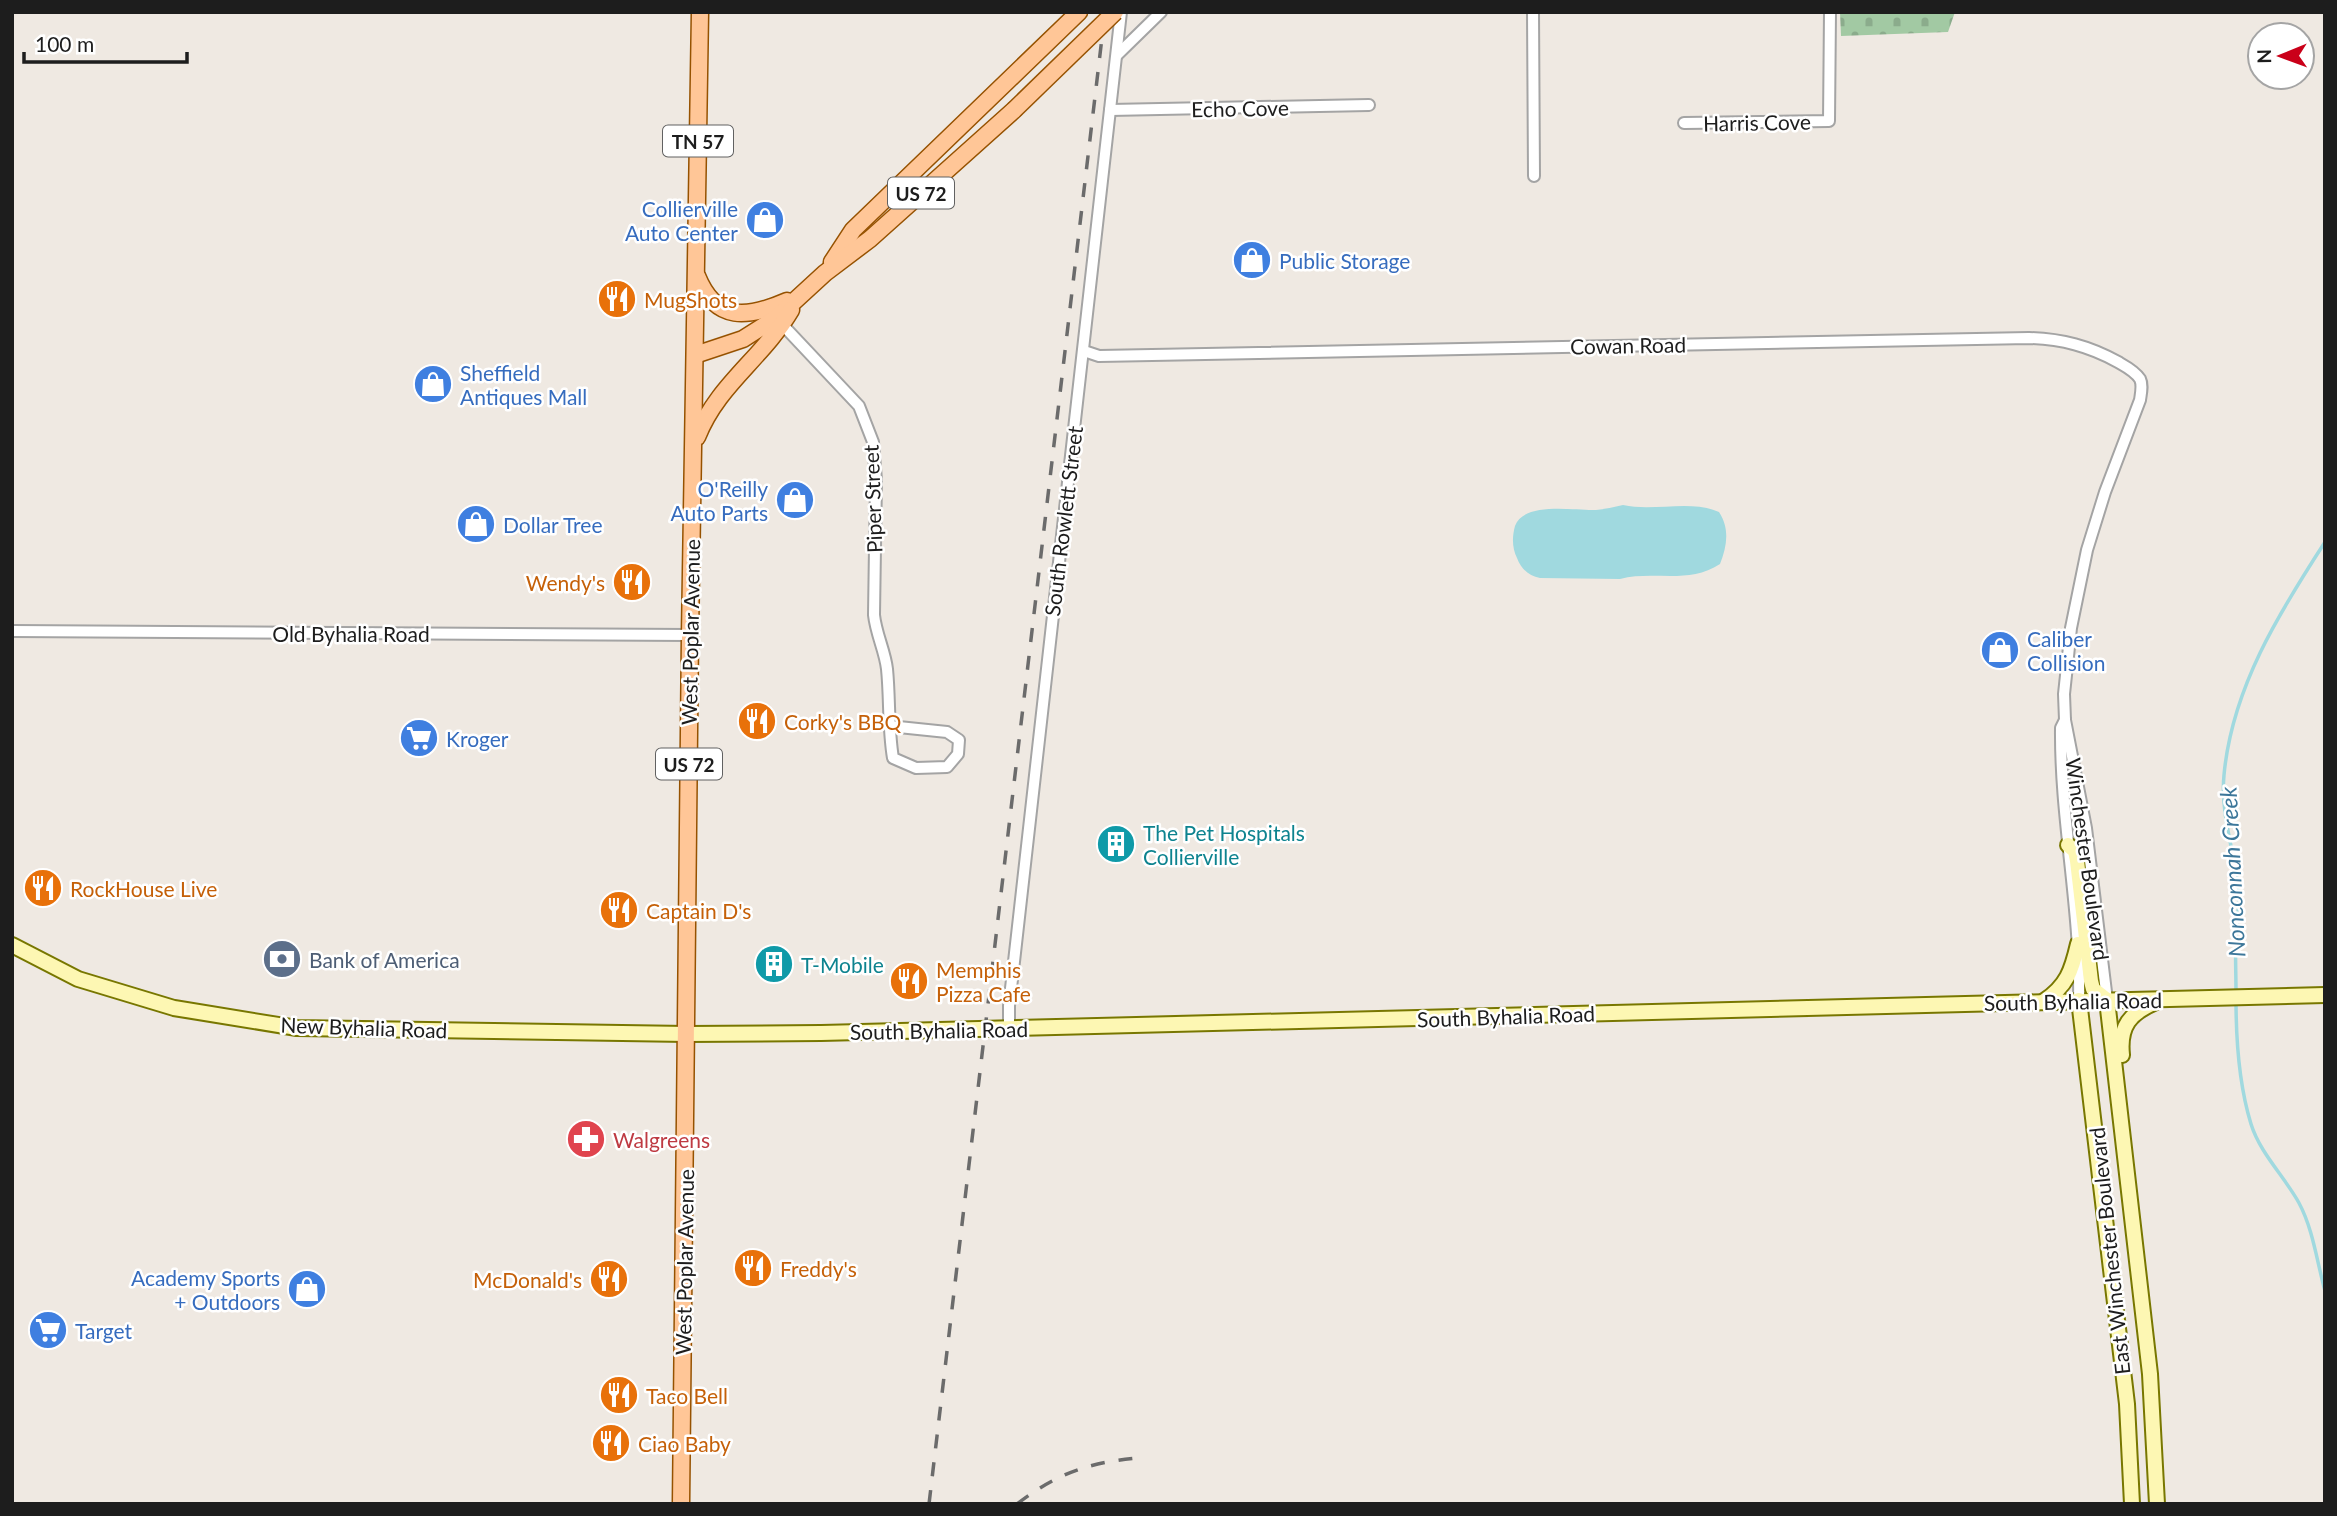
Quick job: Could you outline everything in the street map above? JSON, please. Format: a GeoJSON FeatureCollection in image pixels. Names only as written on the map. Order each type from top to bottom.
{"type":"FeatureCollection","features":[{"type":"Feature","properties":{"kind":"main road","name":"West Poplar Avenue"},"geometry":{"type":"LineString","coordinates":[[681,1504],[700,12]]}},
{"type":"Feature","properties":{"kind":"main road","name":"US 72"},"geometry":{"type":"LineString","coordinates":[[825,273],[853,230],[1079,12]]}},
{"type":"Feature","properties":{"kind":"main road","name":"US 72"},"geometry":{"type":"LineString","coordinates":[[695,355],[743,339],[775,317],[825,273],[870,239],[1014,110],[1115,12]]}},
{"type":"Feature","properties":{"kind":"main road"},"geometry":{"type":"LineString","coordinates":[[696,274],[702,289],[723,309],[746,315],[775,317]]}},
{"type":"Feature","properties":{"kind":"main road","name":"US 72"},"geometry":{"type":"LineString","coordinates":[[693,447],[704,420],[717,399],[768,344],[775,317]]}},
{"type":"Feature","properties":{"kind":"main road"},"geometry":{"type":"LineString","coordinates":[[2068,845],[2075,851],[2077,861],[2093,989],[2107,1000]]}},
{"type":"Feature","properties":{"kind":"main road"},"geometry":{"type":"LineString","coordinates":[[2044,1001],[2055,994],[2069,976],[2078,944]]}},
{"type":"Feature","properties":{"kind":"main road","name":"New Byhalia Road"},"geometry":{"type":"LineString","coordinates":[[12,945],[79,979],[174,1008],[297,1028],[687,1034]]}},
{"type":"Feature","properties":{"kind":"main road","name":"South Byhalia Road"},"geometry":{"type":"LineString","coordinates":[[687,1034],[1009,1029],[2325,995]]}},
{"type":"Feature","properties":{"kind":"main road"},"geometry":{"type":"LineString","coordinates":[[2130,1189],[2133,1180],[2121,1043],[2126,1025],[2137,1010],[2164,998]]}},
{"type":"Feature","properties":{"kind":"main road"},"geometry":{"type":"LineString","coordinates":[[2079,1000],[2092,1004],[2100,1016],[2114,1132],[2130,1189]]}},
{"type":"Feature","properties":{"kind":"main road","name":"East Winchester Boulevard"},"geometry":{"type":"LineString","coordinates":[[2079,1000],[2127,1404],[2132,1504]]}},
{"type":"Feature","properties":{"kind":"main road","name":"East Winchester Boulevard"},"geometry":{"type":"LineString","coordinates":[[2107,1000],[2150,1374],[2157,1504]]}},
{"type":"Feature","properties":{"kind":"main road"},"geometry":{"type":"LineString","coordinates":[[2113,1278],[2140,1285]]}},
{"type":"Feature","properties":{"kind":"street","name":"South Rowlett Street"},"geometry":{"type":"LineString","coordinates":[[1009,1029],[1012,978],[1121,12]]}},
{"type":"Feature","properties":{"kind":"street"},"geometry":{"type":"LineString","coordinates":[[1117,55],[1161,12]]}},
{"type":"Feature","properties":{"kind":"street"},"geometry":{"type":"LineString","coordinates":[[1532,12],[1534,176]]}},
{"type":"Feature","properties":{"kind":"street","name":"Harris Cove"},"geometry":{"type":"LineString","coordinates":[[1684,123],[1829,121],[1830,12]]}},
{"type":"Feature","properties":{"kind":"street","name":"Echo Cove"},"geometry":{"type":"LineString","coordinates":[[1110,110],[1369,106]]}},
{"type":"Feature","properties":{"kind":"street","name":"Piper Street"},"geometry":{"type":"LineString","coordinates":[[775,317],[859,406],[873,442],[876,480],[874,615],[877,637],[887,667],[889,726],[893,758],[916,768],[947,767],[958,754],[959,740],[947,732],[889,726]]}},
{"type":"Feature","properties":{"kind":"street","name":"Cowan Road"},"geometry":{"type":"LineString","coordinates":[[1084,351],[1099,356],[2049,339],[2085,346],[2124,365],[2140,379],[2140,400]]}},
{"type":"Feature","properties":{"kind":"street","name":"Winchester Boulevard"},"geometry":{"type":"LineString","coordinates":[[2107,1000],[2086,828],[2065,720],[2064,694],[2068,650],[2087,550],[2105,492],[2140,400]]}},
{"type":"Feature","properties":{"kind":"street","name":"Old Byhalia Road"},"geometry":{"type":"LineString","coordinates":[[12,631],[690,635]]}},
{"type":"Feature","properties":{"kind":"street","name":"Winchester Boulevard"},"geometry":{"type":"LineString","coordinates":[[2065,720],[2061,728],[2061,754],[2078,944],[2079,1000]]}},
{"type":"Feature","properties":{"kind":"green space"},"geometry":{"type":"Polygon","coordinates":[[[1840,12],[1955,12],[1948,32],[1841,36],[1840,12]]]}},
{"type":"Feature","properties":{"kind":"water"},"geometry":{"type":"Polygon","coordinates":[[[1623,505],[1696,506],[1719,512],[1725,525],[1726,538],[1720,564],[1696,574],[1683,576],[1620,579],[1540,578],[1523,569],[1513,546],[1515,526],[1520,518],[1539,510],[1596,510],[1623,505]]]}},
{"type":"Feature","properties":{"kind":"waterway","name":"Nonconnah Creek"},"geometry":{"type":"LineString","coordinates":[[2236,992],[2239,896],[2223,790],[2229,743],[2247,682],[2260,652],[2325,542]]}},
{"type":"Feature","properties":{"kind":"waterway","name":"Nonconnah Creek"},"geometry":{"type":"LineString","coordinates":[[2236,1000],[2239,1062],[2251,1124],[2260,1145],[2304,1213],[2325,1291]]}},
{"type":"Feature","properties":{"kind":"railway"},"geometry":{"type":"LineString","coordinates":[[929,1504],[1105,12]]}},
{"type":"Feature","properties":{"kind":"railway"},"geometry":{"type":"LineString","coordinates":[[1017,1504],[1045,1485],[1073,1472],[1102,1463],[1136,1458]]}},
{"type":"Feature","properties":{"kind":"place","name":"Collierville Auto Center"},"geometry":{"type":"Point","coordinates":[765,220]}},
{"type":"Feature","properties":{"kind":"place","name":"Public Storage"},"geometry":{"type":"Point","coordinates":[1252,260]}},
{"type":"Feature","properties":{"kind":"place","name":"MugShots"},"geometry":{"type":"Point","coordinates":[617,299]}},
{"type":"Feature","properties":{"kind":"place","name":"Sheffield Antiques Mall"},"geometry":{"type":"Point","coordinates":[433,384]}},
{"type":"Feature","properties":{"kind":"place","name":"O'Reilly Auto Parts"},"geometry":{"type":"Point","coordinates":[795,500]}},
{"type":"Feature","properties":{"kind":"place","name":"Dollar Tree"},"geometry":{"type":"Point","coordinates":[476,524]}},
{"type":"Feature","properties":{"kind":"place","name":"Wendy's"},"geometry":{"type":"Point","coordinates":[632,582]}},
{"type":"Feature","properties":{"kind":"place","name":"Caliber Collision"},"geometry":{"type":"Point","coordinates":[2000,650]}},
{"type":"Feature","properties":{"kind":"place","name":"Corky's BBQ"},"geometry":{"type":"Point","coordinates":[757,721]}},
{"type":"Feature","properties":{"kind":"place","name":"Kroger"},"geometry":{"type":"Point","coordinates":[419,738]}},
{"type":"Feature","properties":{"kind":"place","name":"The Pet Hospitals Collierville"},"geometry":{"type":"Point","coordinates":[1116,844]}},
{"type":"Feature","properties":{"kind":"place","name":"RockHouse Live"},"geometry":{"type":"Point","coordinates":[43,888]}},
{"type":"Feature","properties":{"kind":"place","name":"Captain D's"},"geometry":{"type":"Point","coordinates":[619,910]}},
{"type":"Feature","properties":{"kind":"place","name":"Bank of America"},"geometry":{"type":"Point","coordinates":[282,959]}},
{"type":"Feature","properties":{"kind":"place","name":"T-Mobile"},"geometry":{"type":"Point","coordinates":[774,964]}},
{"type":"Feature","properties":{"kind":"place","name":"Memphis Pizza Cafe"},"geometry":{"type":"Point","coordinates":[909,981]}},
{"type":"Feature","properties":{"kind":"place","name":"Walgreens"},"geometry":{"type":"Point","coordinates":[586,1139]}},
{"type":"Feature","properties":{"kind":"place","name":"Freddy's"},"geometry":{"type":"Point","coordinates":[753,1268]}},
{"type":"Feature","properties":{"kind":"place","name":"McDonald's"},"geometry":{"type":"Point","coordinates":[609,1279]}},
{"type":"Feature","properties":{"kind":"place","name":"Academy Sports + Outdoors"},"geometry":{"type":"Point","coordinates":[307,1289]}},
{"type":"Feature","properties":{"kind":"place","name":"Target"},"geometry":{"type":"Point","coordinates":[48,1330]}},
{"type":"Feature","properties":{"kind":"place","name":"Taco Bell"},"geometry":{"type":"Point","coordinates":[619,1395]}},
{"type":"Feature","properties":{"kind":"place","name":"Ciao Baby"},"geometry":{"type":"Point","coordinates":[611,1443]}}]}
